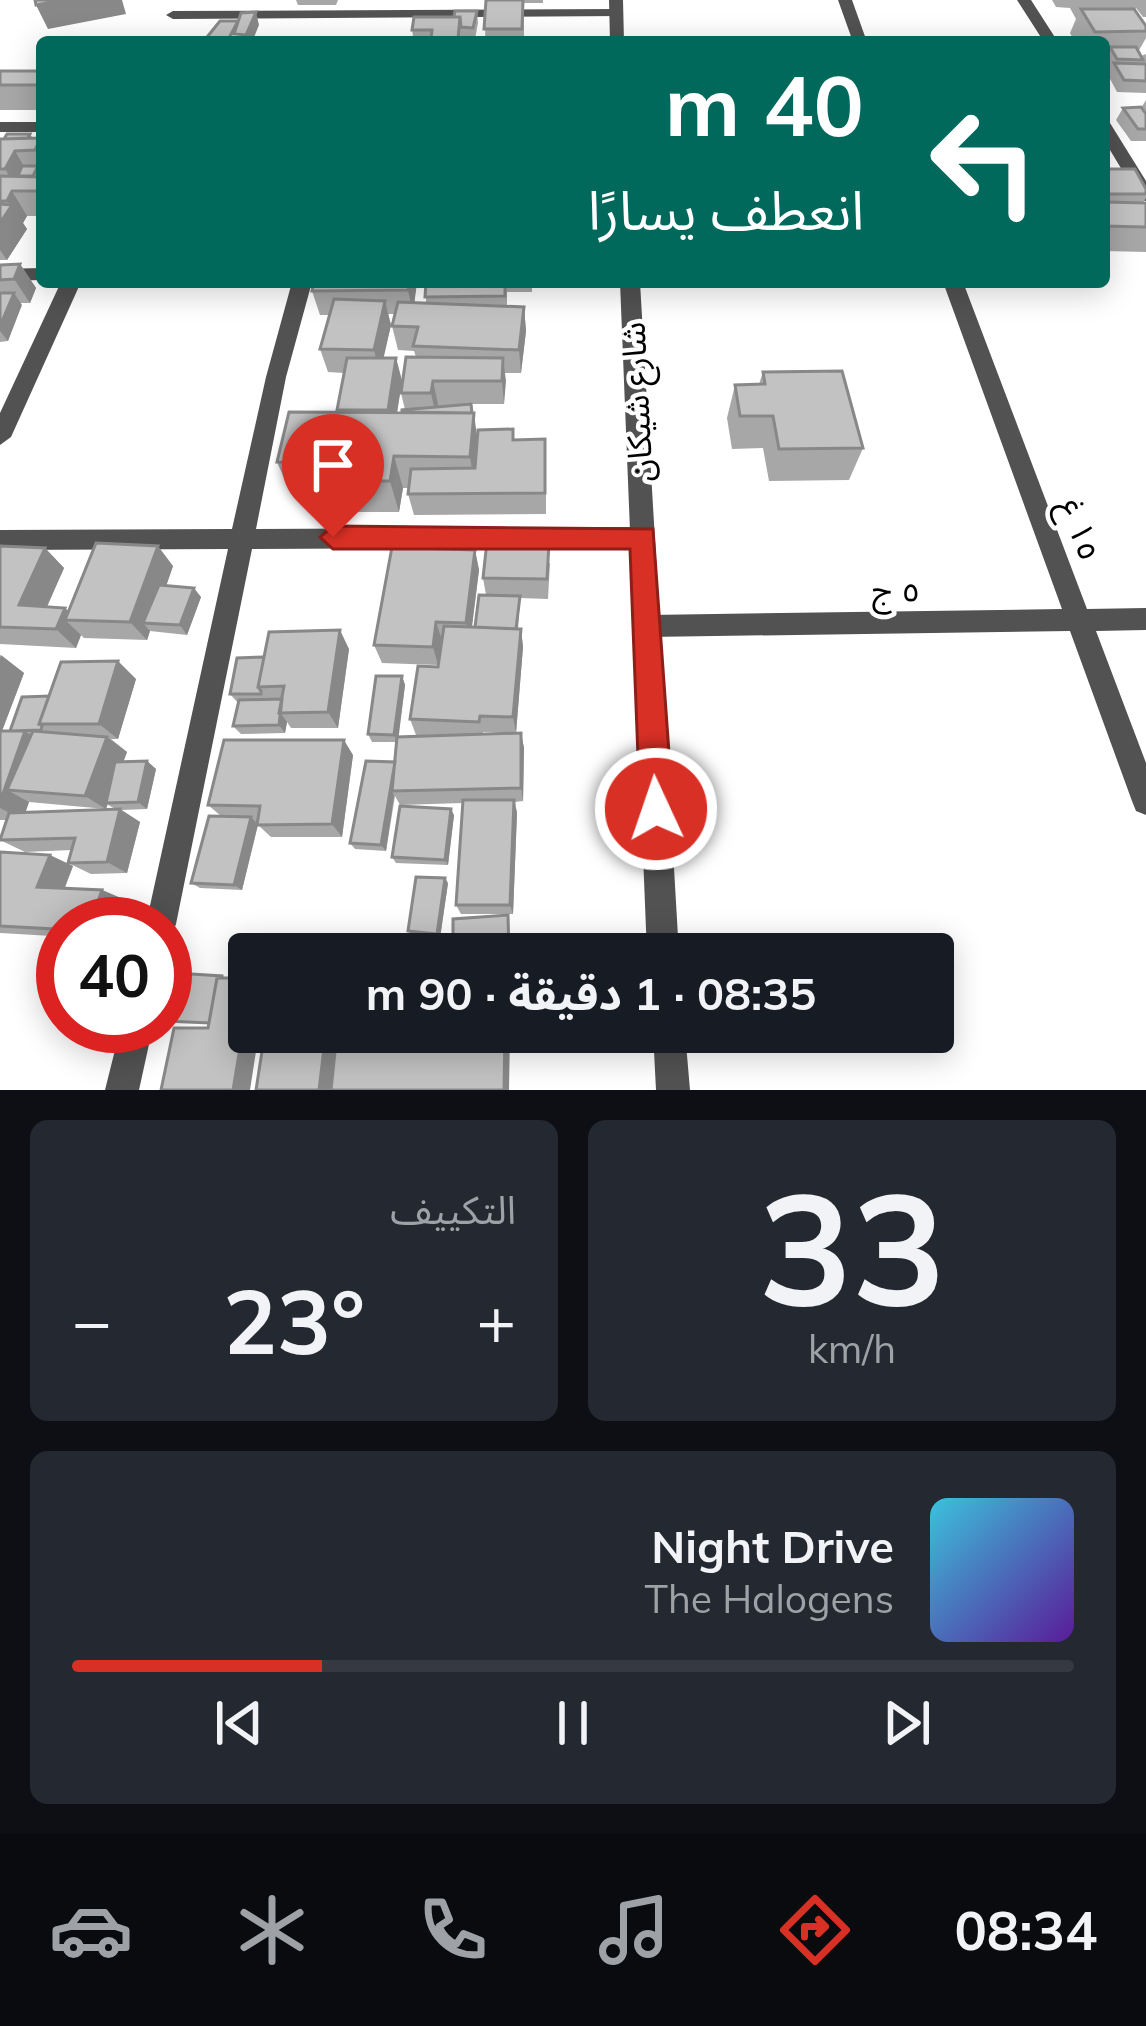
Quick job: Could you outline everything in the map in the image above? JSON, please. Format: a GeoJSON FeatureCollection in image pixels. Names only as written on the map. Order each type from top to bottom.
{"type":"FeatureCollection","features":[{"type":"Feature","properties":{"kind":"street"},"geometry":{"type":"LineString","coordinates":[[845,0],[858,36]]}},
{"type":"Feature","properties":{"kind":"street"},"geometry":{"type":"LineString","coordinates":[[1024,0],[1047,36]]}},
{"type":"Feature","properties":{"kind":"street"},"geometry":{"type":"LineString","coordinates":[[174,15],[373,7],[616,7]]}},
{"type":"Feature","properties":{"kind":"street"},"geometry":{"type":"LineString","coordinates":[[0,128],[36,127]]}},
{"type":"Feature","properties":{"kind":"street"},"geometry":{"type":"LineString","coordinates":[[1110,133],[1138,166],[1146,196]]}},
{"type":"Feature","properties":{"kind":"street"},"geometry":{"type":"LineString","coordinates":[[0,275],[36,274]]}},
{"type":"Feature","properties":{"kind":"street"},"geometry":{"type":"LineString","coordinates":[[0,436],[68,288]]}},
{"type":"Feature","properties":{"kind":"street"},"geometry":{"type":"LineString","coordinates":[[167,897],[276,377],[300,288]]}},
{"type":"Feature","properties":{"kind":"street","name":"شارع شيكان"},"geometry":{"type":"LineString","coordinates":[[630,288],[662,933]]}},
{"type":"Feature","properties":{"kind":"street","name":"١٥ غ"},"geometry":{"type":"LineString","coordinates":[[955,288],[1146,801]]}},
{"type":"Feature","properties":{"kind":"street"},"geometry":{"type":"LineString","coordinates":[[0,540],[644,537]]}},
{"type":"Feature","properties":{"kind":"street","name":"٥ ج"},"geometry":{"type":"LineString","coordinates":[[648,626],[1146,619]]}},
{"type":"Feature","properties":{"kind":"street"},"geometry":{"type":"LineString","coordinates":[[122,1090],[131,1053]]}},
{"type":"Feature","properties":{"kind":"street"},"geometry":{"type":"LineString","coordinates":[[670,1053],[673,1090]]}},
{"type":"Feature","properties":{"kind":"building"},"geometry":{"type":"Polygon","coordinates":[[[486,0],[523,0],[522,29],[484,29],[486,0]]]}},
{"type":"Feature","properties":{"kind":"building"},"geometry":{"type":"Polygon","coordinates":[[[1081,9],[1134,9],[1146,31],[1095,32],[1081,9]]]}},
{"type":"Feature","properties":{"kind":"building"},"geometry":{"type":"Polygon","coordinates":[[[455,11],[477,11],[473,28],[461,27],[455,11]]]}},
{"type":"Feature","properties":{"kind":"building"},"geometry":{"type":"Polygon","coordinates":[[[256,12],[246,35],[234,34],[241,13],[256,12]]]}},
{"type":"Feature","properties":{"kind":"building"},"geometry":{"type":"Polygon","coordinates":[[[414,17],[460,17],[458,36],[412,30],[414,17]]]}},
{"type":"Feature","properties":{"kind":"building"},"geometry":{"type":"Polygon","coordinates":[[[220,21],[238,21],[230,36],[208,36],[220,21]]]}},
{"type":"Feature","properties":{"kind":"building"},"geometry":{"type":"Polygon","coordinates":[[[1110,47],[1136,47],[1143,60],[1117,59],[1110,47]]]}},
{"type":"Feature","properties":{"kind":"building"},"geometry":{"type":"Polygon","coordinates":[[[1114,63],[1146,64],[1146,81],[1124,80],[1114,63]]]}},
{"type":"Feature","properties":{"kind":"building"},"geometry":{"type":"Polygon","coordinates":[[[0,71],[36,71],[36,85],[0,85],[0,71]]]}},
{"type":"Feature","properties":{"kind":"building"},"geometry":{"type":"Polygon","coordinates":[[[1141,107],[1146,129],[1138,129],[1123,108],[1141,107]]]}},
{"type":"Feature","properties":{"kind":"building"},"geometry":{"type":"Polygon","coordinates":[[[7,134],[30,134],[4,139],[7,134]]]}},
{"type":"Feature","properties":{"kind":"building"},"geometry":{"type":"Polygon","coordinates":[[[36,138],[36,148],[15,151],[5,169],[0,169],[0,139],[36,138]]]}},
{"type":"Feature","properties":{"kind":"building"},"geometry":{"type":"Polygon","coordinates":[[[22,166],[36,166],[33,176],[18,176],[22,166]]]}},
{"type":"Feature","properties":{"kind":"building"},"geometry":{"type":"Polygon","coordinates":[[[1110,169],[1135,169],[1146,194],[1110,194],[1110,169]]]}},
{"type":"Feature","properties":{"kind":"building"},"geometry":{"type":"Polygon","coordinates":[[[0,176],[36,177],[36,191],[12,191],[7,201],[0,201],[0,176]]]}},
{"type":"Feature","properties":{"kind":"building"},"geometry":{"type":"Polygon","coordinates":[[[1110,202],[1146,203],[1146,227],[1110,226],[1110,202]]]}},
{"type":"Feature","properties":{"kind":"building"},"geometry":{"type":"Polygon","coordinates":[[[0,204],[12,205],[0,223],[0,204]]]}},
{"type":"Feature","properties":{"kind":"building"},"geometry":{"type":"Polygon","coordinates":[[[20,264],[14,279],[0,280],[0,265],[20,264]]]}},
{"type":"Feature","properties":{"kind":"building"},"geometry":{"type":"Polygon","coordinates":[[[313,288],[408,288],[408,290],[313,288]]]}},
{"type":"Feature","properties":{"kind":"building"},"geometry":{"type":"Polygon","coordinates":[[[426,288],[505,288],[505,296],[425,297],[426,288]]]}},
{"type":"Feature","properties":{"kind":"building"},"geometry":{"type":"Polygon","coordinates":[[[0,293],[14,293],[0,326],[0,293]]]}},
{"type":"Feature","properties":{"kind":"building"},"geometry":{"type":"Polygon","coordinates":[[[334,299],[385,301],[374,350],[320,349],[334,299]]]}},
{"type":"Feature","properties":{"kind":"building"},"geometry":{"type":"Polygon","coordinates":[[[398,302],[524,307],[519,350],[413,346],[418,327],[392,326],[398,302]]]}},
{"type":"Feature","properties":{"kind":"building"},"geometry":{"type":"Polygon","coordinates":[[[406,357],[503,358],[502,381],[433,381],[431,393],[401,393],[406,357]]]}},
{"type":"Feature","properties":{"kind":"building"},"geometry":{"type":"Polygon","coordinates":[[[347,358],[396,358],[388,410],[337,410],[347,358]]]}},
{"type":"Feature","properties":{"kind":"building"},"geometry":{"type":"Polygon","coordinates":[[[842,371],[863,448],[779,449],[773,416],[740,416],[735,385],[765,384],[763,372],[842,371]]]}},
{"type":"Feature","properties":{"kind":"building"},"geometry":{"type":"Polygon","coordinates":[[[471,404],[472,413],[402,412],[402,410],[471,404]]]}},
{"type":"Feature","properties":{"kind":"building"},"geometry":{"type":"Polygon","coordinates":[[[289,412],[474,413],[470,457],[394,456],[390,481],[333,481],[336,463],[277,462],[289,412]]]}},
{"type":"Feature","properties":{"kind":"building"},"geometry":{"type":"Polygon","coordinates":[[[513,429],[513,440],[545,439],[545,493],[408,494],[411,469],[475,468],[478,430],[513,429]]]}},
{"type":"Feature","properties":{"kind":"building"},"geometry":{"type":"Polygon","coordinates":[[[487,541],[549,543],[547,579],[483,578],[487,541]]]}},
{"type":"Feature","properties":{"kind":"building"},"geometry":{"type":"Polygon","coordinates":[[[96,543],[158,546],[130,622],[65,620],[96,543]]]}},
{"type":"Feature","properties":{"kind":"building"},"geometry":{"type":"Polygon","coordinates":[[[0,546],[45,548],[19,605],[65,608],[56,629],[0,627],[0,546]]]}},
{"type":"Feature","properties":{"kind":"building"},"geometry":{"type":"Polygon","coordinates":[[[392,547],[475,550],[466,623],[436,622],[433,647],[374,645],[392,547]]]}},
{"type":"Feature","properties":{"kind":"building"},"geometry":{"type":"Polygon","coordinates":[[[159,585],[194,588],[180,625],[143,623],[159,585]]]}},
{"type":"Feature","properties":{"kind":"building"},"geometry":{"type":"Polygon","coordinates":[[[479,595],[520,596],[516,629],[475,627],[479,595]]]}},
{"type":"Feature","properties":{"kind":"building"},"geometry":{"type":"Polygon","coordinates":[[[444,626],[521,629],[513,717],[480,716],[479,722],[410,719],[418,666],[438,667],[444,626]]]}},
{"type":"Feature","properties":{"kind":"building"},"geometry":{"type":"Polygon","coordinates":[[[340,630],[328,712],[279,713],[284,686],[258,687],[269,632],[340,630]]]}},
{"type":"Feature","properties":{"kind":"building"},"geometry":{"type":"Polygon","coordinates":[[[264,657],[261,694],[230,694],[237,658],[264,657]]]}},
{"type":"Feature","properties":{"kind":"building"},"geometry":{"type":"Polygon","coordinates":[[[118,661],[99,724],[39,724],[61,662],[118,661]]]}},
{"type":"Feature","properties":{"kind":"building"},"geometry":{"type":"Polygon","coordinates":[[[376,676],[402,676],[394,735],[368,734],[376,676]]]}},
{"type":"Feature","properties":{"kind":"building"},"geometry":{"type":"Polygon","coordinates":[[[49,696],[41,730],[10,731],[22,697],[49,696]]]}},
{"type":"Feature","properties":{"kind":"building"},"geometry":{"type":"Polygon","coordinates":[[[282,699],[279,725],[233,726],[239,700],[282,699]]]}},
{"type":"Feature","properties":{"kind":"building"},"geometry":{"type":"Polygon","coordinates":[[[0,731],[25,731],[0,802],[0,731]]]}},
{"type":"Feature","properties":{"kind":"building"},"geometry":{"type":"Polygon","coordinates":[[[33,731],[107,737],[85,796],[7,790],[33,731]]]}},
{"type":"Feature","properties":{"kind":"building"},"geometry":{"type":"Polygon","coordinates":[[[521,733],[521,788],[392,791],[397,737],[521,733]]]}},
{"type":"Feature","properties":{"kind":"building"},"geometry":{"type":"Polygon","coordinates":[[[224,740],[344,740],[332,824],[257,825],[260,806],[208,805],[224,740]]]}},
{"type":"Feature","properties":{"kind":"building"},"geometry":{"type":"Polygon","coordinates":[[[147,761],[138,802],[106,803],[115,762],[147,761]]]}},
{"type":"Feature","properties":{"kind":"building"},"geometry":{"type":"Polygon","coordinates":[[[366,761],[395,762],[381,845],[350,843],[366,761]]]}},
{"type":"Feature","properties":{"kind":"building"},"geometry":{"type":"Polygon","coordinates":[[[463,800],[514,800],[510,905],[456,905],[463,800]]]}},
{"type":"Feature","properties":{"kind":"building"},"geometry":{"type":"Polygon","coordinates":[[[400,806],[451,809],[445,860],[392,857],[400,806]]]}},
{"type":"Feature","properties":{"kind":"building"},"geometry":{"type":"Polygon","coordinates":[[[120,809],[107,862],[68,863],[75,838],[0,840],[9,813],[120,809]]]}},
{"type":"Feature","properties":{"kind":"building"},"geometry":{"type":"Polygon","coordinates":[[[209,816],[251,817],[234,885],[191,883],[209,816]]]}},
{"type":"Feature","properties":{"kind":"building"},"geometry":{"type":"Polygon","coordinates":[[[0,852],[50,855],[37,887],[102,890],[100,897],[36,897],[36,928],[0,926],[0,852]]]}},
{"type":"Feature","properties":{"kind":"building"},"geometry":{"type":"Polygon","coordinates":[[[416,877],[445,878],[437,933],[408,931],[416,877]]]}},
{"type":"Feature","properties":{"kind":"building"},"geometry":{"type":"Polygon","coordinates":[[[508,915],[508,933],[453,933],[453,919],[508,915]]]}},
{"type":"Feature","properties":{"kind":"building"},"geometry":{"type":"Polygon","coordinates":[[[192,974],[222,976],[217,978],[209,1023],[192,1022],[192,974]]]}},
{"type":"Feature","properties":{"kind":"building"},"geometry":{"type":"Polygon","coordinates":[[[217,978],[228,978],[228,1053],[239,1053],[233,1090],[161,1090],[169,1053],[192,1053],[192,1028],[208,1028],[217,978]]]}},
{"type":"Feature","properties":{"kind":"building"},"geometry":{"type":"Polygon","coordinates":[[[262,1053],[323,1053],[319,1090],[256,1090],[262,1053]]]}},
{"type":"Feature","properties":{"kind":"building"},"geometry":{"type":"Polygon","coordinates":[[[335,1053],[505,1053],[504,1090],[331,1090],[335,1053]]]}},
{"type":"Feature","properties":{"kind":"route"},"geometry":{"type":"LineString","coordinates":[[333,537],[644,537],[656,809]]}}]}
